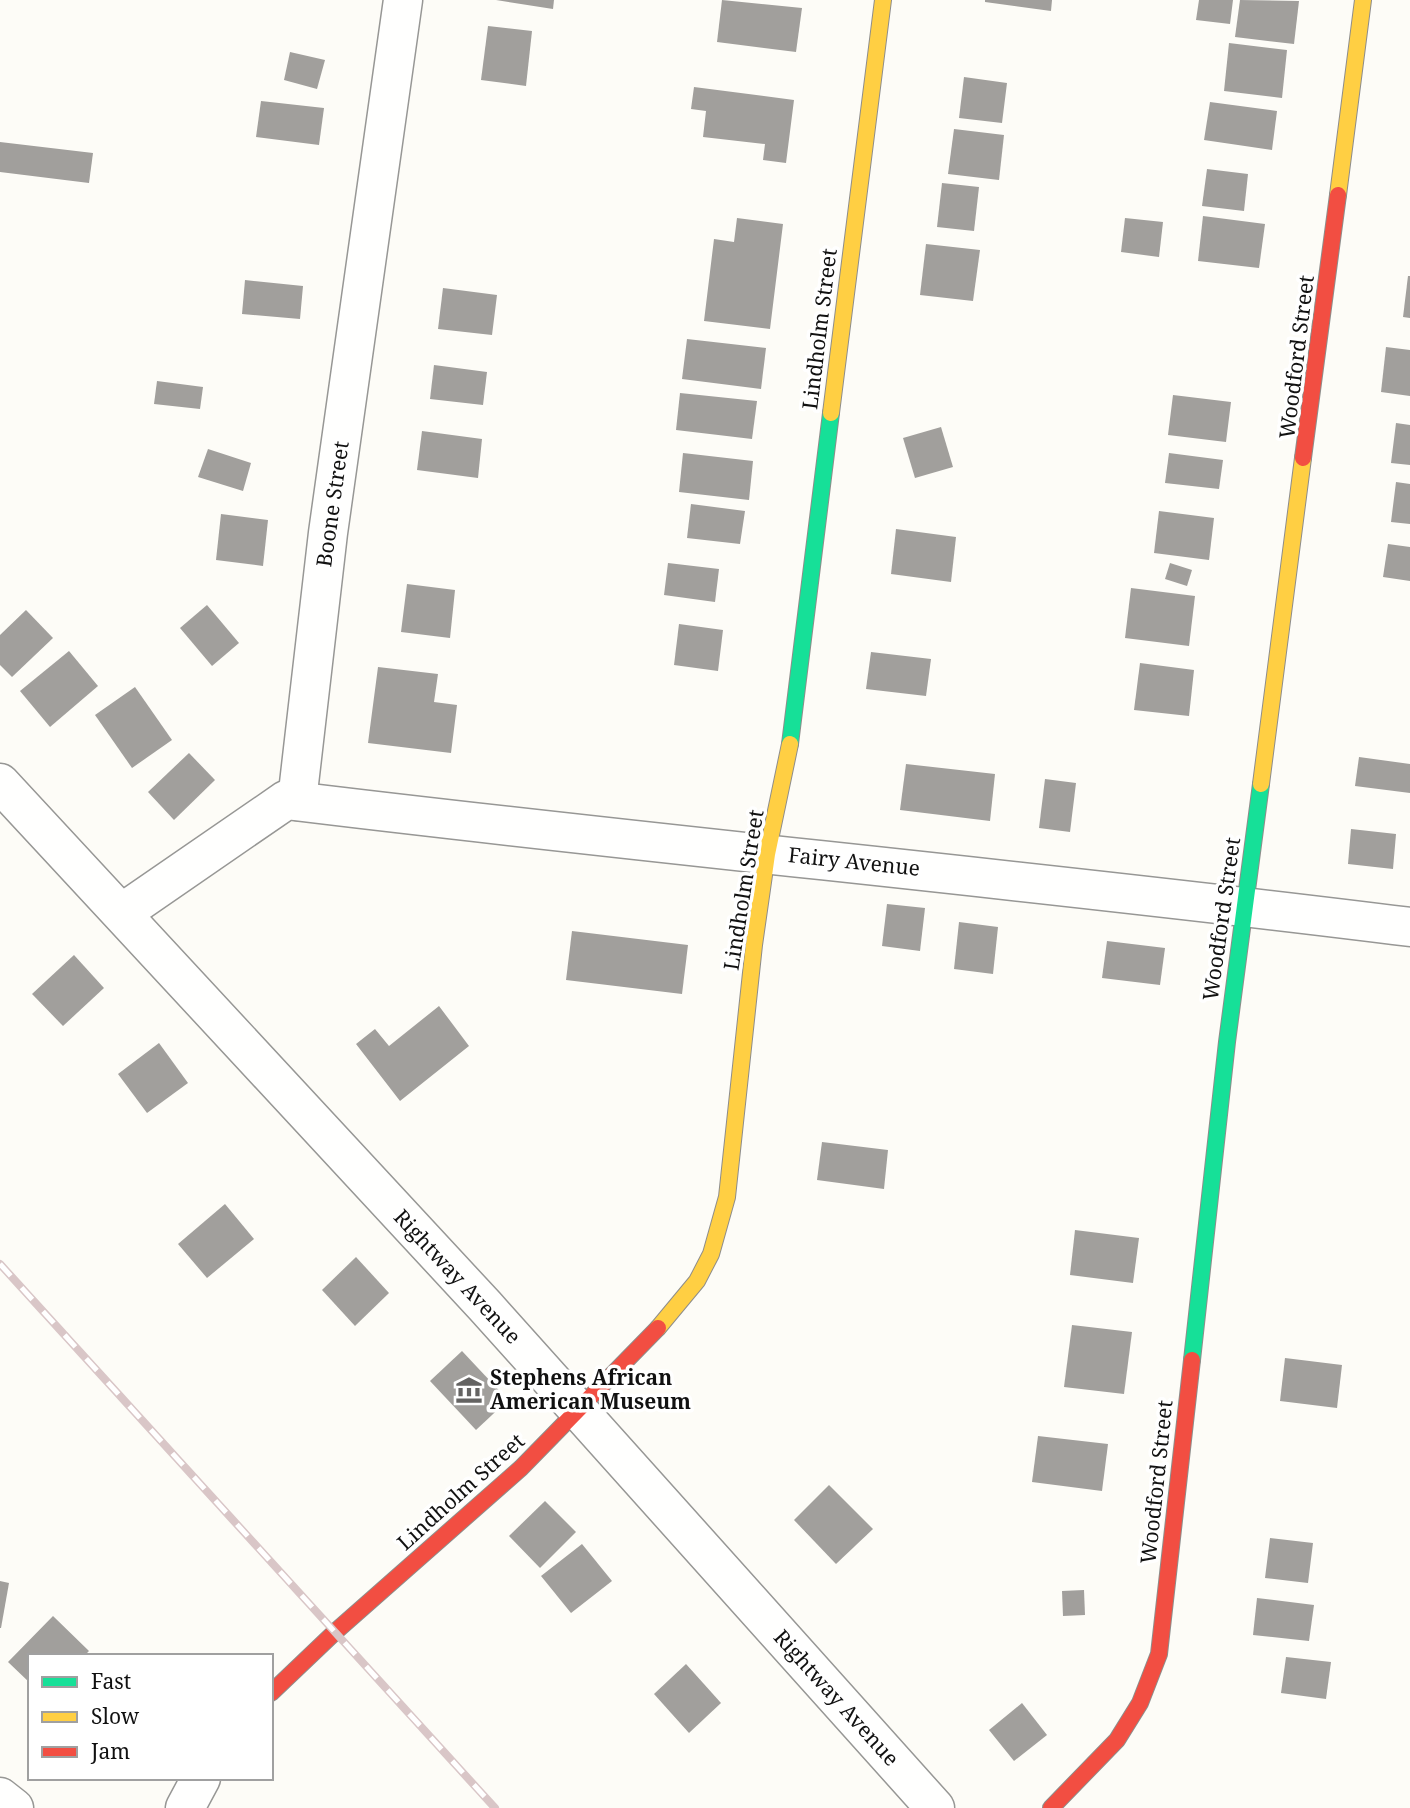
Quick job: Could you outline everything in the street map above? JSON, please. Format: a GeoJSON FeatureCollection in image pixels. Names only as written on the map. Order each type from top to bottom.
{"type":"FeatureCollection","features":[{"type":"Feature","properties":{"kind":"street","name":"Boone Street"},"geometry":{"type":"LineString","coordinates":[[297,801],[328,533],[403,0]]}},
{"type":"Feature","properties":{"kind":"street","name":"Lindholm Street"},"geometry":{"type":"LineString","coordinates":[[273,1691],[335,1632],[521,1468],[680,1305],[711,1254],[727,1197],[754,945],[767,854],[786,772],[883,0]]}},
{"type":"Feature","properties":{"kind":"street","name":"Woodford Street"},"geometry":{"type":"LineString","coordinates":[[1051,1808],[1122,1736],[1145,1697],[1159,1654],[1227,1042],[1363,0]]}},
{"type":"Feature","properties":{"kind":"street","name":"Rightway Avenue"},"geometry":{"type":"LineString","coordinates":[[0,783],[578,1410],[935,1808]]}},
{"type":"Feature","properties":{"kind":"street"},"geometry":{"type":"LineString","coordinates":[[122,913],[286,800],[297,801]]}},
{"type":"Feature","properties":{"kind":"street","name":"Fairy Avenue"},"geometry":{"type":"LineString","coordinates":[[297,801],[1245,907],[1410,928]]}},
{"type":"Feature","properties":{"kind":"street"},"geometry":{"type":"LineString","coordinates":[[186,1808],[200,1780]]}},
{"type":"Feature","properties":{"kind":"street"},"geometry":{"type":"LineString","coordinates":[[0,1797],[14,1808]]}},
{"type":"Feature","properties":{"kind":"building"},"geometry":{"type":"Polygon","coordinates":[[[496,0],[554,0],[553,9],[496,0]]]}},
{"type":"Feature","properties":{"kind":"building"},"geometry":{"type":"Polygon","coordinates":[[[722,0],[802,8],[796,52],[717,42],[722,0]]]}},
{"type":"Feature","properties":{"kind":"building"},"geometry":{"type":"Polygon","coordinates":[[[985,0],[1052,0],[1051,11],[985,0]]]}},
{"type":"Feature","properties":{"kind":"building"},"geometry":{"type":"Polygon","coordinates":[[[1199,0],[1233,0],[1230,24],[1196,20],[1199,0]]]}},
{"type":"Feature","properties":{"kind":"building"},"geometry":{"type":"Polygon","coordinates":[[[1240,0],[1299,1],[1294,44],[1235,37],[1240,0]]]}},
{"type":"Feature","properties":{"kind":"building"},"geometry":{"type":"Polygon","coordinates":[[[488,26],[532,31],[526,86],[481,80],[488,26]]]}},
{"type":"Feature","properties":{"kind":"building"},"geometry":{"type":"Polygon","coordinates":[[[1229,43],[1287,50],[1282,98],[1224,91],[1229,43]]]}},
{"type":"Feature","properties":{"kind":"building"},"geometry":{"type":"Polygon","coordinates":[[[290,52],[325,60],[317,89],[284,80],[290,52]]]}},
{"type":"Feature","properties":{"kind":"building"},"geometry":{"type":"Polygon","coordinates":[[[964,77],[1007,83],[1002,123],[959,118],[964,77]]]}},
{"type":"Feature","properties":{"kind":"building"},"geometry":{"type":"Polygon","coordinates":[[[694,87],[794,100],[786,163],[763,160],[765,144],[703,137],[706,111],[691,109],[694,87]]]}},
{"type":"Feature","properties":{"kind":"building"},"geometry":{"type":"Polygon","coordinates":[[[261,101],[324,108],[319,145],[256,137],[261,101]]]}},
{"type":"Feature","properties":{"kind":"building"},"geometry":{"type":"Polygon","coordinates":[[[1210,102],[1277,111],[1272,150],[1204,140],[1210,102]]]}},
{"type":"Feature","properties":{"kind":"building"},"geometry":{"type":"Polygon","coordinates":[[[954,129],[1004,135],[999,180],[948,174],[954,129]]]}},
{"type":"Feature","properties":{"kind":"building"},"geometry":{"type":"Polygon","coordinates":[[[0,142],[93,153],[89,183],[0,172],[0,142]]]}},
{"type":"Feature","properties":{"kind":"building"},"geometry":{"type":"Polygon","coordinates":[[[1207,169],[1248,174],[1244,211],[1202,206],[1207,169]]]}},
{"type":"Feature","properties":{"kind":"building"},"geometry":{"type":"Polygon","coordinates":[[[942,183],[979,187],[974,231],[937,227],[942,183]]]}},
{"type":"Feature","properties":{"kind":"building"},"geometry":{"type":"Polygon","coordinates":[[[1203,216],[1265,224],[1259,268],[1198,261],[1203,216]]]}},
{"type":"Feature","properties":{"kind":"building"},"geometry":{"type":"Polygon","coordinates":[[[737,218],[783,224],[770,329],[704,321],[714,239],[734,242],[737,218]]]}},
{"type":"Feature","properties":{"kind":"building"},"geometry":{"type":"Polygon","coordinates":[[[1125,218],[1163,222],[1159,257],[1121,252],[1125,218]]]}},
{"type":"Feature","properties":{"kind":"building"},"geometry":{"type":"Polygon","coordinates":[[[926,244],[980,250],[973,301],[920,295],[926,244]]]}},
{"type":"Feature","properties":{"kind":"building"},"geometry":{"type":"Polygon","coordinates":[[[1410,276],[1410,318],[1403,317],[1410,276]]]}},
{"type":"Feature","properties":{"kind":"building"},"geometry":{"type":"Polygon","coordinates":[[[245,280],[303,286],[300,319],[242,314],[245,280]]]}},
{"type":"Feature","properties":{"kind":"building"},"geometry":{"type":"Polygon","coordinates":[[[443,288],[497,295],[492,335],[438,329],[443,288]]]}},
{"type":"Feature","properties":{"kind":"building"},"geometry":{"type":"Polygon","coordinates":[[[687,339],[766,348],[761,389],[682,379],[687,339]]]}},
{"type":"Feature","properties":{"kind":"building"},"geometry":{"type":"Polygon","coordinates":[[[1386,347],[1410,350],[1410,396],[1381,392],[1386,347]]]}},
{"type":"Feature","properties":{"kind":"building"},"geometry":{"type":"Polygon","coordinates":[[[434,365],[487,372],[483,405],[430,399],[434,365]]]}},
{"type":"Feature","properties":{"kind":"building"},"geometry":{"type":"Polygon","coordinates":[[[157,381],[203,387],[200,409],[154,404],[157,381]]]}},
{"type":"Feature","properties":{"kind":"building"},"geometry":{"type":"Polygon","coordinates":[[[680,393],[757,401],[752,439],[676,430],[680,393]]]}},
{"type":"Feature","properties":{"kind":"building"},"geometry":{"type":"Polygon","coordinates":[[[1173,395],[1231,402],[1226,442],[1168,435],[1173,395]]]}},
{"type":"Feature","properties":{"kind":"building"},"geometry":{"type":"Polygon","coordinates":[[[1396,423],[1410,425],[1410,465],[1391,463],[1396,423]]]}},
{"type":"Feature","properties":{"kind":"building"},"geometry":{"type":"Polygon","coordinates":[[[941,427],[953,467],[915,478],[903,438],[941,427]]]}},
{"type":"Feature","properties":{"kind":"building"},"geometry":{"type":"Polygon","coordinates":[[[422,431],[482,439],[478,478],[417,470],[422,431]]]}},
{"type":"Feature","properties":{"kind":"building"},"geometry":{"type":"Polygon","coordinates":[[[208,449],[251,463],[243,491],[198,477],[208,449]]]}},
{"type":"Feature","properties":{"kind":"building"},"geometry":{"type":"Polygon","coordinates":[[[683,453],[753,461],[749,500],[679,492],[683,453]]]}},
{"type":"Feature","properties":{"kind":"building"},"geometry":{"type":"Polygon","coordinates":[[[1169,453],[1223,460],[1219,489],[1165,483],[1169,453]]]}},
{"type":"Feature","properties":{"kind":"building"},"geometry":{"type":"Polygon","coordinates":[[[1396,482],[1410,484],[1410,524],[1391,522],[1396,482]]]}},
{"type":"Feature","properties":{"kind":"building"},"geometry":{"type":"Polygon","coordinates":[[[691,504],[745,511],[740,544],[687,538],[691,504]]]}},
{"type":"Feature","properties":{"kind":"building"},"geometry":{"type":"Polygon","coordinates":[[[1159,511],[1214,518],[1209,560],[1154,553],[1159,511]]]}},
{"type":"Feature","properties":{"kind":"building"},"geometry":{"type":"Polygon","coordinates":[[[221,514],[268,520],[263,566],[216,560],[221,514]]]}},
{"type":"Feature","properties":{"kind":"building"},"geometry":{"type":"Polygon","coordinates":[[[896,529],[956,537],[951,582],[891,574],[896,529]]]}},
{"type":"Feature","properties":{"kind":"building"},"geometry":{"type":"Polygon","coordinates":[[[1388,544],[1410,547],[1410,581],[1383,577],[1388,544]]]}},
{"type":"Feature","properties":{"kind":"building"},"geometry":{"type":"Polygon","coordinates":[[[668,563],[719,569],[715,602],[664,595],[668,563]]]}},
{"type":"Feature","properties":{"kind":"building"},"geometry":{"type":"Polygon","coordinates":[[[1170,563],[1192,570],[1187,586],[1165,579],[1170,563]]]}},
{"type":"Feature","properties":{"kind":"building"},"geometry":{"type":"Polygon","coordinates":[[[407,584],[455,590],[450,638],[401,632],[407,584]]]}},
{"type":"Feature","properties":{"kind":"building"},"geometry":{"type":"Polygon","coordinates":[[[1131,588],[1195,596],[1189,646],[1125,638],[1131,588]]]}},
{"type":"Feature","properties":{"kind":"building"},"geometry":{"type":"Polygon","coordinates":[[[207,605],[239,643],[212,666],[180,628],[207,605]]]}},
{"type":"Feature","properties":{"kind":"building"},"geometry":{"type":"Polygon","coordinates":[[[26,610],[53,638],[12,677],[0,665],[0,635],[26,610]]]}},
{"type":"Feature","properties":{"kind":"building"},"geometry":{"type":"Polygon","coordinates":[[[679,624],[723,630],[718,671],[674,665],[679,624]]]}},
{"type":"Feature","properties":{"kind":"building"},"geometry":{"type":"Polygon","coordinates":[[[69,651],[98,686],[50,727],[20,691],[69,651]]]}},
{"type":"Feature","properties":{"kind":"building"},"geometry":{"type":"Polygon","coordinates":[[[871,652],[931,659],[926,696],[866,689],[871,652]]]}},
{"type":"Feature","properties":{"kind":"building"},"geometry":{"type":"Polygon","coordinates":[[[1140,663],[1194,670],[1189,716],[1134,710],[1140,663]]]}},
{"type":"Feature","properties":{"kind":"building"},"geometry":{"type":"Polygon","coordinates":[[[378,667],[438,674],[434,702],[457,705],[451,753],[368,743],[378,667]]]}},
{"type":"Feature","properties":{"kind":"building"},"geometry":{"type":"Polygon","coordinates":[[[135,687],[172,740],[132,768],[95,715],[135,687]]]}},
{"type":"Feature","properties":{"kind":"building"},"geometry":{"type":"Polygon","coordinates":[[[189,753],[215,780],[174,820],[148,792],[189,753]]]}},
{"type":"Feature","properties":{"kind":"building"},"geometry":{"type":"Polygon","coordinates":[[[1359,757],[1410,764],[1410,793],[1355,786],[1359,757]]]}},
{"type":"Feature","properties":{"kind":"building"},"geometry":{"type":"Polygon","coordinates":[[[906,764],[995,774],[990,821],[900,810],[906,764]]]}},
{"type":"Feature","properties":{"kind":"building"},"geometry":{"type":"Polygon","coordinates":[[[1045,779],[1076,783],[1070,832],[1039,828],[1045,779]]]}},
{"type":"Feature","properties":{"kind":"building"},"geometry":{"type":"Polygon","coordinates":[[[1351,829],[1396,834],[1393,869],[1348,864],[1351,829]]]}},
{"type":"Feature","properties":{"kind":"building"},"geometry":{"type":"Polygon","coordinates":[[[887,904],[925,908],[920,951],[882,946],[887,904]]]}},
{"type":"Feature","properties":{"kind":"building"},"geometry":{"type":"Polygon","coordinates":[[[959,922],[998,927],[993,974],[954,969],[959,922]]]}},
{"type":"Feature","properties":{"kind":"building"},"geometry":{"type":"Polygon","coordinates":[[[572,931],[688,945],[682,994],[566,980],[572,931]]]}},
{"type":"Feature","properties":{"kind":"building"},"geometry":{"type":"Polygon","coordinates":[[[1107,941],[1165,948],[1160,985],[1102,978],[1107,941]]]}},
{"type":"Feature","properties":{"kind":"building"},"geometry":{"type":"Polygon","coordinates":[[[74,955],[104,988],[63,1026],[32,994],[74,955]]]}},
{"type":"Feature","properties":{"kind":"building"},"geometry":{"type":"Polygon","coordinates":[[[439,1006],[469,1046],[400,1101],[356,1044],[375,1029],[389,1046],[439,1006]]]}},
{"type":"Feature","properties":{"kind":"building"},"geometry":{"type":"Polygon","coordinates":[[[159,1043],[188,1083],[147,1113],[118,1074],[159,1043]]]}},
{"type":"Feature","properties":{"kind":"building"},"geometry":{"type":"Polygon","coordinates":[[[822,1142],[888,1150],[884,1189],[817,1180],[822,1142]]]}},
{"type":"Feature","properties":{"kind":"building"},"geometry":{"type":"Polygon","coordinates":[[[225,1204],[254,1239],[207,1278],[178,1244],[225,1204]]]}},
{"type":"Feature","properties":{"kind":"building"},"geometry":{"type":"Polygon","coordinates":[[[1075,1230],[1139,1238],[1133,1283],[1070,1275],[1075,1230]]]}},
{"type":"Feature","properties":{"kind":"building"},"geometry":{"type":"Polygon","coordinates":[[[356,1257],[389,1293],[355,1326],[322,1290],[356,1257]]]}},
{"type":"Feature","properties":{"kind":"building"},"geometry":{"type":"Polygon","coordinates":[[[1072,1325],[1132,1332],[1124,1394],[1064,1387],[1072,1325]]]}},
{"type":"Feature","properties":{"kind":"building","name":"Stephens African American Museum"},"geometry":{"type":"Polygon","coordinates":[[[462,1351],[508,1400],[476,1430],[430,1381],[462,1351]]]}},
{"type":"Feature","properties":{"kind":"building"},"geometry":{"type":"Polygon","coordinates":[[[1285,1358],[1342,1365],[1337,1408],[1280,1401],[1285,1358]]]}},
{"type":"Feature","properties":{"kind":"building"},"geometry":{"type":"Polygon","coordinates":[[[1038,1436],[1108,1444],[1102,1491],[1032,1482],[1038,1436]]]}},
{"type":"Feature","properties":{"kind":"building"},"geometry":{"type":"Polygon","coordinates":[[[829,1485],[873,1529],[836,1564],[794,1520],[829,1485]]]}},
{"type":"Feature","properties":{"kind":"building"},"geometry":{"type":"Polygon","coordinates":[[[545,1501],[576,1532],[540,1568],[509,1536],[545,1501]]]}},
{"type":"Feature","properties":{"kind":"building"},"geometry":{"type":"Polygon","coordinates":[[[1270,1538],[1313,1543],[1308,1583],[1265,1578],[1270,1538]]]}},
{"type":"Feature","properties":{"kind":"building"},"geometry":{"type":"Polygon","coordinates":[[[582,1544],[612,1581],[571,1613],[541,1576],[582,1544]]]}},
{"type":"Feature","properties":{"kind":"building"},"geometry":{"type":"Polygon","coordinates":[[[0,1581],[9,1583],[1,1628],[0,1628],[0,1581]]]}},
{"type":"Feature","properties":{"kind":"building"},"geometry":{"type":"Polygon","coordinates":[[[1084,1590],[1085,1615],[1063,1616],[1062,1591],[1084,1590]]]}},
{"type":"Feature","properties":{"kind":"building"},"geometry":{"type":"Polygon","coordinates":[[[1257,1598],[1314,1605],[1309,1641],[1253,1635],[1257,1598]]]}},
{"type":"Feature","properties":{"kind":"building"},"geometry":{"type":"Polygon","coordinates":[[[53,1616],[89,1651],[86,1654],[28,1654],[28,1681],[8,1662],[53,1616]]]}},
{"type":"Feature","properties":{"kind":"building"},"geometry":{"type":"Polygon","coordinates":[[[1286,1657],[1331,1662],[1326,1699],[1281,1693],[1286,1657]]]}},
{"type":"Feature","properties":{"kind":"building"},"geometry":{"type":"Polygon","coordinates":[[[686,1664],[721,1703],[689,1733],[654,1694],[686,1664]]]}},
{"type":"Feature","properties":{"kind":"building"},"geometry":{"type":"Polygon","coordinates":[[[1022,1703],[1047,1735],[1014,1761],[989,1730],[1022,1703]]]}},
{"type":"Feature","properties":{"kind":"railway"},"geometry":{"type":"LineString","coordinates":[[0,1264],[495,1808]]}},
{"type":"Feature","properties":{"kind":"traffic: fast"},"geometry":{"type":"LineString","coordinates":[[790,744],[831,413]]}},
{"type":"Feature","properties":{"kind":"traffic: fast"},"geometry":{"type":"LineString","coordinates":[[1192,1360],[1227,1042],[1261,784]]}},
{"type":"Feature","properties":{"kind":"traffic: slow"},"geometry":{"type":"LineString","coordinates":[[831,413],[883,0]]}},
{"type":"Feature","properties":{"kind":"traffic: slow"},"geometry":{"type":"LineString","coordinates":[[1338,195],[1363,0]]}},
{"type":"Feature","properties":{"kind":"traffic: slow"},"geometry":{"type":"LineString","coordinates":[[1261,784],[1303,458]]}},
{"type":"Feature","properties":{"kind":"traffic: slow"},"geometry":{"type":"LineString","coordinates":[[658,1328],[697,1281],[711,1254],[727,1197],[754,945],[767,854],[790,744]]}},
{"type":"Feature","properties":{"kind":"traffic: jam"},"geometry":{"type":"LineString","coordinates":[[1303,458],[1338,195]]}},
{"type":"Feature","properties":{"kind":"traffic: jam"},"geometry":{"type":"LineString","coordinates":[[273,1691],[335,1632],[521,1468],[658,1328]]}},
{"type":"Feature","properties":{"kind":"traffic: jam"},"geometry":{"type":"LineString","coordinates":[[1051,1808],[1117,1740],[1140,1703],[1159,1654],[1192,1360]]}},
{"type":"Feature","properties":{"kind":"place","name":"Stephens African American Museum"},"geometry":{"type":"Point","coordinates":[469,1390]}}]}
